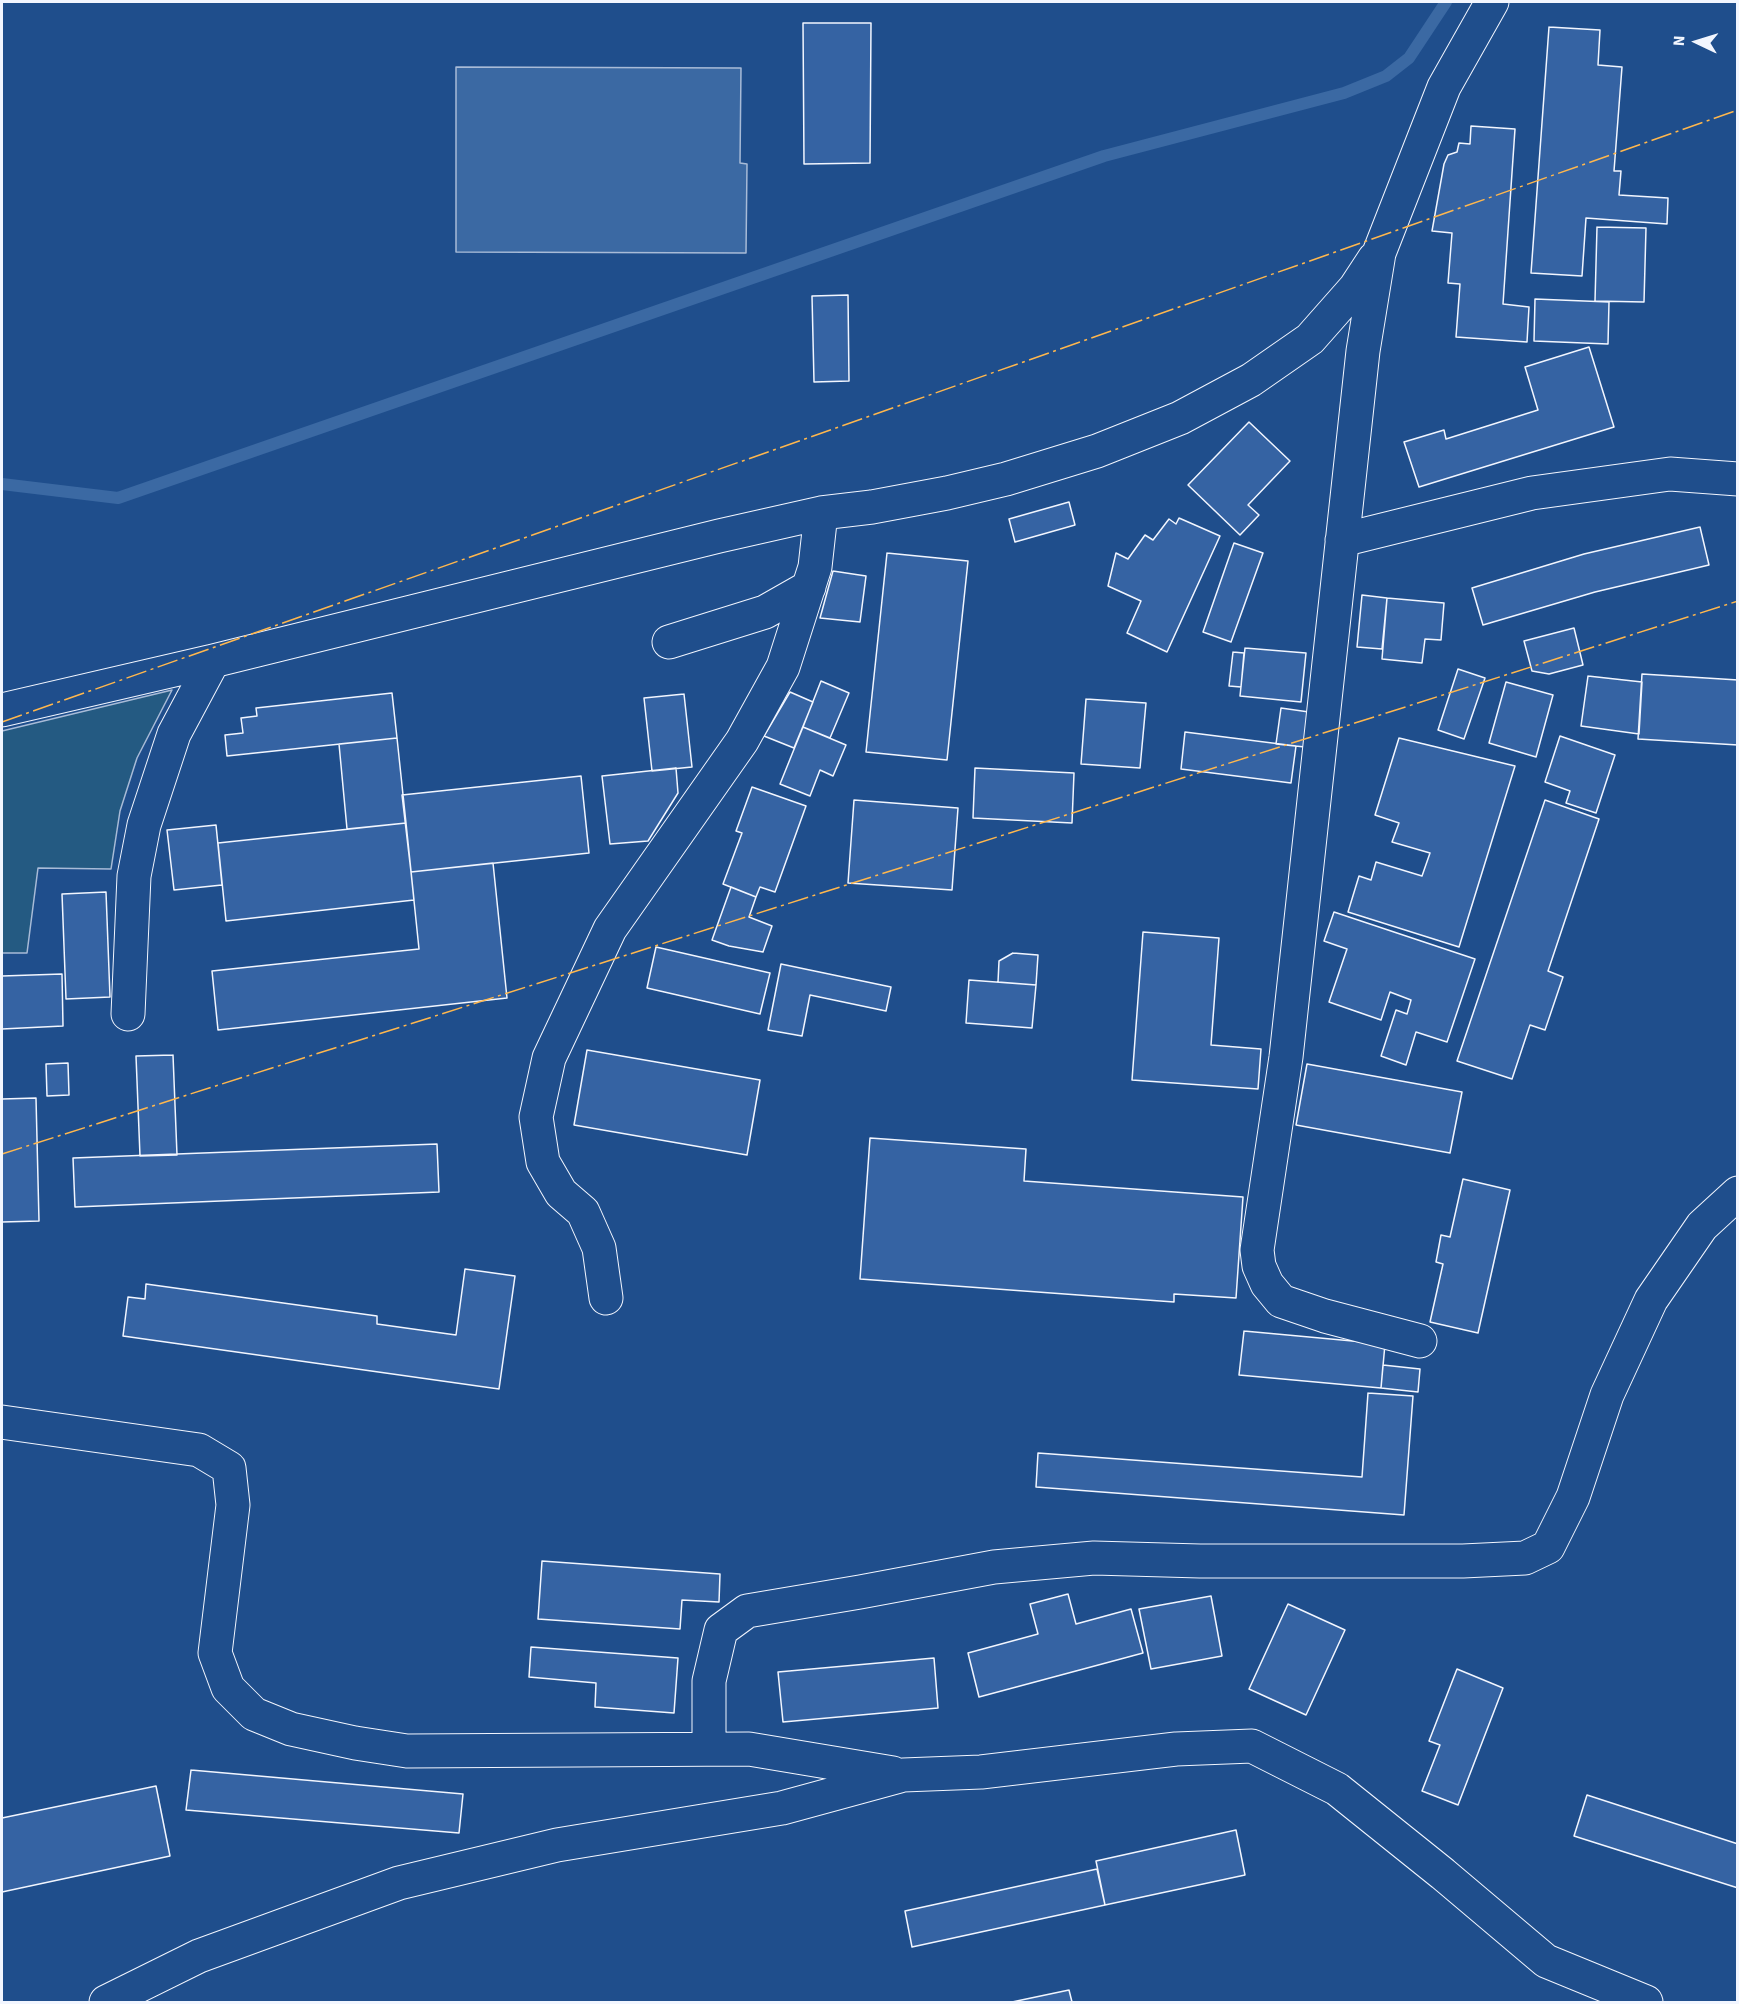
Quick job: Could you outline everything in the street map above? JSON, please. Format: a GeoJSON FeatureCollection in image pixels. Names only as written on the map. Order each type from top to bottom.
{"type":"FeatureCollection","features":[{"type":"Feature","properties":{"kind":"street"},"geometry":{"type":"LineString","coordinates":[[2,710],[213,661],[719,536],[821,513],[872,507],[1005,479],[1097,451],[1180,418],[1251,380],[1310,339],[1355,288],[1378,253],[1444,87],[1492,2]]}},
{"type":"Feature","properties":{"kind":"street"},"geometry":{"type":"LineString","coordinates":[[1378,253],[1363,351],[1286,1057],[1257,1250],[1259,1266],[1267,1284],[1281,1302],[1420,1341]]}},
{"type":"Feature","properties":{"kind":"street"},"geometry":{"type":"LineString","coordinates":[[1342,540],[1532,493],[1670,474],[1737,479]]}},
{"type":"Feature","properties":{"kind":"street"},"geometry":{"type":"LineString","coordinates":[[606,1298],[599,1248],[583,1212],[561,1193],[543,1162],[536,1117],[549,1058],[610,929],[742,741],[783,667],[815,567],[821,513]]}},
{"type":"Feature","properties":{"kind":"street"},"geometry":{"type":"LineString","coordinates":[[669,642],[765,612],[809,587]]}},
{"type":"Feature","properties":{"kind":"street"},"geometry":{"type":"LineString","coordinates":[[128,1014],[134,876],[144,825],[174,734],[213,661]]}},
{"type":"Feature","properties":{"kind":"street"},"geometry":{"type":"LineString","coordinates":[[709,1749],[709,1681],[721,1630],[747,1611],[994,1567],[1094,1558],[1200,1561],[1463,1561],[1525,1558],[1548,1547],[1573,1497],[1607,1395],[1651,1300],[1702,1226],[1737,1193]]}},
{"type":"Feature","properties":{"kind":"street"},"geometry":{"type":"LineString","coordinates":[[2,1422],[199,1450],[229,1468],[233,1505],[215,1653],[228,1688],[254,1714],[291,1729],[355,1743],[407,1751],[749,1749],[903,1775],[981,1772],[1176,1749],[1252,1746],[1336,1790],[1443,1874],[1546,1961],[1646,2002]]}},
{"type":"Feature","properties":{"kind":"street"},"geometry":{"type":"LineString","coordinates":[[106,2002],[199,1956],[399,1883],[557,1845],[782,1808],[903,1775]]}},
{"type":"Feature","properties":{"kind":"shaded area"},"geometry":{"type":"Polygon","coordinates":[[[456,67],[741,68],[740,163],[747,164],[746,253],[456,252],[456,67]]]}},
{"type":"Feature","properties":{"kind":"shaded area"},"geometry":{"type":"Polygon","coordinates":[[[172,690],[137,758],[120,811],[111,869],[38,868],[27,953],[2,953],[2,731],[172,690]]]}},
{"type":"Feature","properties":{"kind":"building"},"geometry":{"type":"Polygon","coordinates":[[[803,23],[871,23],[870,163],[804,164],[803,23]]]}},
{"type":"Feature","properties":{"kind":"building"},"geometry":{"type":"Polygon","coordinates":[[[1549,27],[1600,30],[1598,65],[1622,67],[1614,171],[1621,171],[1619,195],[1668,198],[1667,224],[1586,218],[1582,276],[1531,273],[1549,27]]]}},
{"type":"Feature","properties":{"kind":"building"},"geometry":{"type":"Polygon","coordinates":[[[1471,126],[1515,129],[1503,304],[1529,307],[1527,342],[1456,337],[1460,284],[1448,283],[1452,233],[1432,231],[1444,164],[1448,155],[1457,152],[1459,143],[1470,144],[1471,126]]]}},
{"type":"Feature","properties":{"kind":"building"},"geometry":{"type":"Polygon","coordinates":[[[1597,227],[1646,228],[1644,302],[1595,301],[1597,227]]]}},
{"type":"Feature","properties":{"kind":"building"},"geometry":{"type":"Polygon","coordinates":[[[848,295],[849,381],[814,382],[812,296],[848,295]]]}},
{"type":"Feature","properties":{"kind":"building"},"geometry":{"type":"Polygon","coordinates":[[[1535,299],[1609,302],[1608,344],[1534,341],[1535,299]]]}},
{"type":"Feature","properties":{"kind":"building"},"geometry":{"type":"Polygon","coordinates":[[[1589,347],[1614,427],[1419,487],[1404,442],[1444,430],[1446,439],[1538,410],[1525,367],[1589,347]]]}},
{"type":"Feature","properties":{"kind":"building"},"geometry":{"type":"Polygon","coordinates":[[[1249,422],[1290,461],[1248,505],[1259,515],[1240,535],[1188,485],[1249,422]]]}},
{"type":"Feature","properties":{"kind":"building"},"geometry":{"type":"Polygon","coordinates":[[[1069,502],[1075,525],[1015,542],[1009,519],[1069,502]]]}},
{"type":"Feature","properties":{"kind":"building"},"geometry":{"type":"Polygon","coordinates":[[[1179,518],[1220,536],[1167,652],[1127,633],[1141,601],[1108,586],[1116,553],[1128,559],[1145,535],[1153,540],[1169,519],[1176,524],[1179,518]]]}},
{"type":"Feature","properties":{"kind":"building"},"geometry":{"type":"Polygon","coordinates":[[[1700,527],[1709,565],[1595,592],[1483,625],[1472,588],[1584,554],[1700,527]]]}},
{"type":"Feature","properties":{"kind":"building"},"geometry":{"type":"Polygon","coordinates":[[[1234,543],[1263,553],[1231,642],[1203,632],[1234,543]]]}},
{"type":"Feature","properties":{"kind":"building"},"geometry":{"type":"Polygon","coordinates":[[[887,553],[968,561],[947,760],[866,752],[887,553]]]}},
{"type":"Feature","properties":{"kind":"building"},"geometry":{"type":"Polygon","coordinates":[[[833,571],[866,576],[860,622],[820,618],[833,571]]]}},
{"type":"Feature","properties":{"kind":"building"},"geometry":{"type":"Polygon","coordinates":[[[1362,595],[1387,598],[1382,649],[1357,647],[1362,595]]]}},
{"type":"Feature","properties":{"kind":"building"},"geometry":{"type":"Polygon","coordinates":[[[1387,598],[1444,603],[1441,640],[1425,639],[1422,663],[1382,659],[1387,598]]]}},
{"type":"Feature","properties":{"kind":"building"},"geometry":{"type":"Polygon","coordinates":[[[1574,628],[1583,665],[1549,674],[1532,671],[1524,641],[1574,628]]]}},
{"type":"Feature","properties":{"kind":"building"},"geometry":{"type":"Polygon","coordinates":[[[1245,648],[1306,653],[1301,702],[1240,696],[1245,648]]]}},
{"type":"Feature","properties":{"kind":"building"},"geometry":{"type":"Polygon","coordinates":[[[1233,652],[1244,653],[1241,687],[1229,686],[1233,652]]]}},
{"type":"Feature","properties":{"kind":"building"},"geometry":{"type":"Polygon","coordinates":[[[1458,669],[1485,678],[1464,739],[1438,730],[1458,669]]]}},
{"type":"Feature","properties":{"kind":"building"},"geometry":{"type":"Polygon","coordinates":[[[1642,674],[1738,680],[1738,745],[1638,739],[1642,674]]]}},
{"type":"Feature","properties":{"kind":"building"},"geometry":{"type":"Polygon","coordinates":[[[1588,676],[1642,682],[1639,734],[1581,726],[1588,676]]]}},
{"type":"Feature","properties":{"kind":"building"},"geometry":{"type":"Polygon","coordinates":[[[821,681],[849,693],[830,738],[803,727],[821,681]]]}},
{"type":"Feature","properties":{"kind":"building"},"geometry":{"type":"Polygon","coordinates":[[[1506,682],[1553,695],[1536,757],[1489,743],[1506,682]]]}},
{"type":"Feature","properties":{"kind":"building"},"geometry":{"type":"Polygon","coordinates":[[[790,692],[813,702],[794,748],[764,736],[790,692]]]}},
{"type":"Feature","properties":{"kind":"building"},"geometry":{"type":"Polygon","coordinates":[[[392,693],[397,738],[227,756],[225,735],[243,733],[241,718],[257,716],[256,708],[392,693]]]}},
{"type":"Feature","properties":{"kind":"building"},"geometry":{"type":"Polygon","coordinates":[[[684,694],[692,767],[652,771],[644,698],[684,694]]]}},
{"type":"Feature","properties":{"kind":"building"},"geometry":{"type":"Polygon","coordinates":[[[1086,699],[1146,703],[1140,768],[1081,764],[1086,699]]]}},
{"type":"Feature","properties":{"kind":"building"},"geometry":{"type":"Polygon","coordinates":[[[1281,708],[1309,712],[1305,747],[1276,744],[1281,708]]]}},
{"type":"Feature","properties":{"kind":"building"},"geometry":{"type":"Polygon","coordinates":[[[803,727],[846,745],[833,776],[820,770],[810,796],[780,784],[803,727]]]}},
{"type":"Feature","properties":{"kind":"building"},"geometry":{"type":"Polygon","coordinates":[[[1185,732],[1296,746],[1291,783],[1181,769],[1185,732]]]}},
{"type":"Feature","properties":{"kind":"building"},"geometry":{"type":"Polygon","coordinates":[[[1560,736],[1615,755],[1596,813],[1566,803],[1570,791],[1545,782],[1560,736]]]}},
{"type":"Feature","properties":{"kind":"building"},"geometry":{"type":"Polygon","coordinates":[[[397,738],[406,823],[347,829],[339,744],[397,738]]]}},
{"type":"Feature","properties":{"kind":"building"},"geometry":{"type":"Polygon","coordinates":[[[1399,738],[1515,766],[1459,947],[1348,912],[1359,876],[1371,880],[1376,862],[1422,876],[1430,853],[1392,842],[1399,823],[1375,815],[1399,738]]]}},
{"type":"Feature","properties":{"kind":"building"},"geometry":{"type":"Polygon","coordinates":[[[676,768],[678,793],[648,841],[610,844],[602,776],[676,768]]]}},
{"type":"Feature","properties":{"kind":"building"},"geometry":{"type":"Polygon","coordinates":[[[975,768],[1074,773],[1072,823],[973,818],[975,768]]]}},
{"type":"Feature","properties":{"kind":"building"},"geometry":{"type":"Polygon","coordinates":[[[581,776],[589,853],[411,872],[402,795],[581,776]]]}},
{"type":"Feature","properties":{"kind":"building"},"geometry":{"type":"Polygon","coordinates":[[[752,787],[806,806],[775,892],[760,887],[756,897],[723,884],[742,833],[736,831],[752,787]]]}},
{"type":"Feature","properties":{"kind":"building"},"geometry":{"type":"Polygon","coordinates":[[[854,800],[958,808],[952,890],[848,883],[854,800]]]}},
{"type":"Feature","properties":{"kind":"building"},"geometry":{"type":"Polygon","coordinates":[[[1545,800],[1599,819],[1548,971],[1563,977],[1545,1030],[1530,1025],[1512,1079],[1457,1061],[1545,800]]]}},
{"type":"Feature","properties":{"kind":"building"},"geometry":{"type":"Polygon","coordinates":[[[406,823],[414,900],[226,921],[218,843],[406,823]]]}},
{"type":"Feature","properties":{"kind":"building"},"geometry":{"type":"Polygon","coordinates":[[[216,825],[222,885],[174,890],[167,830],[216,825]]]}},
{"type":"Feature","properties":{"kind":"building"},"geometry":{"type":"Polygon","coordinates":[[[493,863],[507,998],[218,1030],[212,971],[419,949],[411,872],[493,863]]]}},
{"type":"Feature","properties":{"kind":"building"},"geometry":{"type":"Polygon","coordinates":[[[731,887],[756,897],[749,917],[772,926],[763,952],[729,946],[712,940],[731,887]]]}},
{"type":"Feature","properties":{"kind":"building"},"geometry":{"type":"Polygon","coordinates":[[[106,892],[110,997],[66,999],[62,894],[106,892]]]}},
{"type":"Feature","properties":{"kind":"building"},"geometry":{"type":"Polygon","coordinates":[[[1334,912],[1475,959],[1447,1042],[1416,1032],[1406,1065],[1381,1056],[1396,1010],[1407,1014],[1411,1000],[1390,992],[1381,1020],[1329,1002],[1347,949],[1324,941],[1334,912]]]}},
{"type":"Feature","properties":{"kind":"building"},"geometry":{"type":"Polygon","coordinates":[[[1143,932],[1219,938],[1211,1045],[1261,1049],[1258,1089],[1132,1080],[1143,932]]]}},
{"type":"Feature","properties":{"kind":"building"},"geometry":{"type":"Polygon","coordinates":[[[656,947],[770,973],[760,1014],[647,988],[656,947]]]}},
{"type":"Feature","properties":{"kind":"building"},"geometry":{"type":"Polygon","coordinates":[[[1013,953],[1038,955],[1036,985],[998,982],[999,961],[1013,953]]]}},
{"type":"Feature","properties":{"kind":"building"},"geometry":{"type":"Polygon","coordinates":[[[781,964],[891,987],[886,1011],[810,995],[802,1036],[768,1030],[781,964]]]}},
{"type":"Feature","properties":{"kind":"building"},"geometry":{"type":"Polygon","coordinates":[[[62,974],[63,1026],[2,1029],[2,976],[62,974]]]}},
{"type":"Feature","properties":{"kind":"building"},"geometry":{"type":"Polygon","coordinates":[[[969,980],[1036,985],[1032,1028],[966,1023],[969,980]]]}},
{"type":"Feature","properties":{"kind":"building"},"geometry":{"type":"Polygon","coordinates":[[[587,1050],[760,1080],[747,1155],[574,1125],[587,1050]]]}},
{"type":"Feature","properties":{"kind":"building"},"geometry":{"type":"Polygon","coordinates":[[[173,1055],[177,1155],[140,1156],[136,1056],[173,1055]]]}},
{"type":"Feature","properties":{"kind":"building"},"geometry":{"type":"Polygon","coordinates":[[[68,1063],[69,1095],[47,1096],[46,1064],[68,1063]]]}},
{"type":"Feature","properties":{"kind":"building"},"geometry":{"type":"Polygon","coordinates":[[[1307,1064],[1462,1092],[1450,1153],[1296,1125],[1307,1064]]]}},
{"type":"Feature","properties":{"kind":"building"},"geometry":{"type":"Polygon","coordinates":[[[36,1098],[39,1221],[2,1222],[2,1099],[36,1098]]]}},
{"type":"Feature","properties":{"kind":"building"},"geometry":{"type":"Polygon","coordinates":[[[870,1138],[1026,1149],[1024,1181],[1243,1197],[1236,1298],[1174,1294],[1174,1302],[860,1279],[870,1138]]]}},
{"type":"Feature","properties":{"kind":"building"},"geometry":{"type":"Polygon","coordinates":[[[437,1144],[439,1192],[75,1207],[73,1158],[437,1144]]]}},
{"type":"Feature","properties":{"kind":"building"},"geometry":{"type":"Polygon","coordinates":[[[1463,1179],[1510,1190],[1478,1333],[1430,1322],[1443,1264],[1436,1262],[1441,1235],[1450,1237],[1463,1179]]]}},
{"type":"Feature","properties":{"kind":"building"},"geometry":{"type":"Polygon","coordinates":[[[465,1269],[515,1276],[499,1389],[123,1336],[128,1297],[145,1299],[146,1284],[377,1316],[377,1324],[456,1335],[465,1269]]]}},
{"type":"Feature","properties":{"kind":"building"},"geometry":{"type":"Polygon","coordinates":[[[1244,1331],[1385,1344],[1381,1388],[1239,1375],[1244,1331]]]}},
{"type":"Feature","properties":{"kind":"building"},"geometry":{"type":"Polygon","coordinates":[[[1383,1365],[1420,1369],[1418,1392],[1381,1388],[1383,1365]]]}},
{"type":"Feature","properties":{"kind":"building"},"geometry":{"type":"Polygon","coordinates":[[[1368,1393],[1413,1396],[1404,1515],[1036,1487],[1038,1453],[1362,1477],[1368,1393]]]}},
{"type":"Feature","properties":{"kind":"building"},"geometry":{"type":"Polygon","coordinates":[[[542,1561],[720,1574],[719,1602],[682,1600],[680,1629],[538,1619],[542,1561]]]}},
{"type":"Feature","properties":{"kind":"building"},"geometry":{"type":"Polygon","coordinates":[[[1068,1594],[1076,1624],[1131,1609],[1143,1653],[979,1697],[968,1653],[1038,1634],[1030,1604],[1068,1594]]]}},
{"type":"Feature","properties":{"kind":"building"},"geometry":{"type":"Polygon","coordinates":[[[1211,1596],[1222,1656],[1151,1669],[1139,1609],[1211,1596]]]}},
{"type":"Feature","properties":{"kind":"building"},"geometry":{"type":"Polygon","coordinates":[[[1288,1604],[1345,1630],[1306,1715],[1249,1689],[1288,1604]]]}},
{"type":"Feature","properties":{"kind":"building"},"geometry":{"type":"Polygon","coordinates":[[[531,1647],[678,1658],[674,1713],[595,1707],[596,1683],[529,1677],[531,1647]]]}},
{"type":"Feature","properties":{"kind":"building"},"geometry":{"type":"Polygon","coordinates":[[[934,1658],[938,1708],[783,1722],[778,1672],[934,1658]]]}},
{"type":"Feature","properties":{"kind":"building"},"geometry":{"type":"Polygon","coordinates":[[[1457,1669],[1503,1688],[1458,1805],[1422,1791],[1440,1745],[1429,1741],[1457,1669]]]}},
{"type":"Feature","properties":{"kind":"building"},"geometry":{"type":"Polygon","coordinates":[[[191,1770],[463,1794],[459,1833],[186,1810],[191,1770]]]}},
{"type":"Feature","properties":{"kind":"building"},"geometry":{"type":"Polygon","coordinates":[[[156,1786],[170,1856],[2,1892],[2,1818],[156,1786]]]}},
{"type":"Feature","properties":{"kind":"building"},"geometry":{"type":"Polygon","coordinates":[[[1587,1795],[1738,1844],[1738,1888],[1574,1836],[1587,1795]]]}},
{"type":"Feature","properties":{"kind":"building"},"geometry":{"type":"Polygon","coordinates":[[[1236,1830],[1245,1875],[1105,1905],[1096,1861],[1236,1830]]]}},
{"type":"Feature","properties":{"kind":"building"},"geometry":{"type":"Polygon","coordinates":[[[1097,1869],[1105,1905],[912,1947],[905,1911],[1097,1869]]]}},
{"type":"Feature","properties":{"kind":"building"},"geometry":{"type":"Polygon","coordinates":[[[1069,1990],[1072,2002],[1012,2002],[1069,1990]]]}},
{"type":"Feature","properties":{"kind":"waterway"},"geometry":{"type":"LineString","coordinates":[[2,484],[118,498],[1104,156],[1344,93],[1386,76],[1409,58],[1446,2]]}},
{"type":"Feature","properties":{"kind":"power"},"geometry":{"type":"LineString","coordinates":[[2,722],[1738,110]]}},
{"type":"Feature","properties":{"kind":"power"},"geometry":{"type":"LineString","coordinates":[[2,1154],[1738,601]]}}]}
